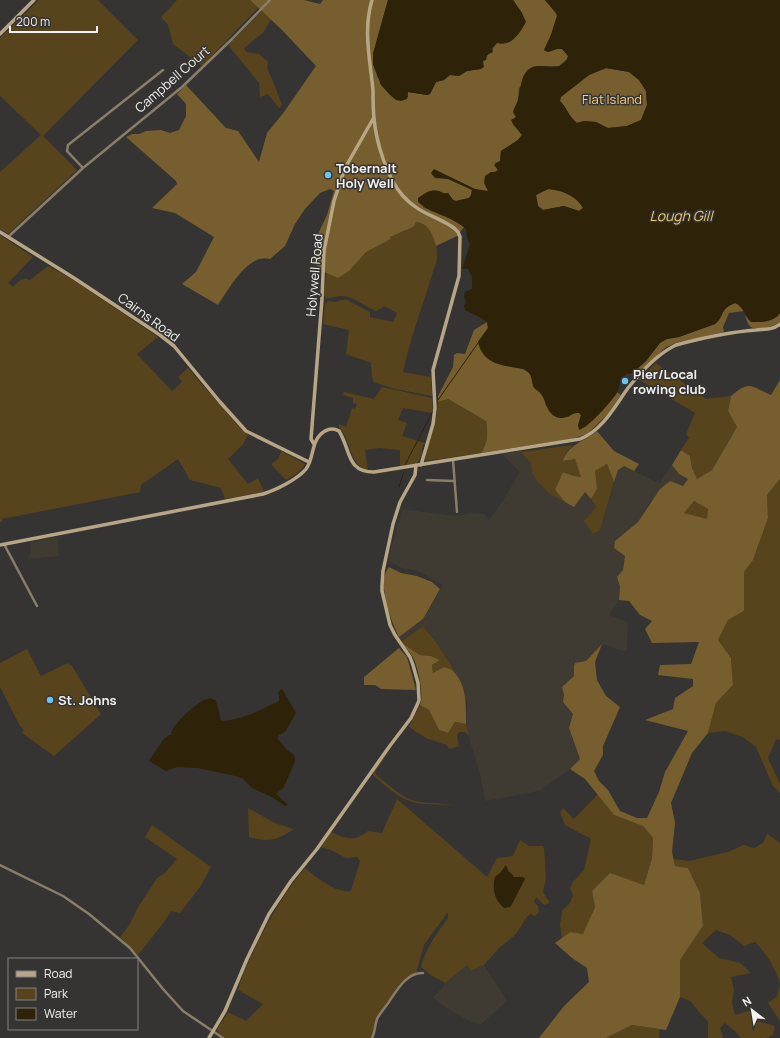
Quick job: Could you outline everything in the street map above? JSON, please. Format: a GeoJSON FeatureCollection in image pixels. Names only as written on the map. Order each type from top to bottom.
{"type":"FeatureCollection","features":[{"type":"Feature","properties":{"kind":"street"},"geometry":{"type":"LineString","coordinates":[[0,34],[34,0]]}},
{"type":"Feature","properties":{"kind":"street","name":"Campbell Court"},"geometry":{"type":"LineString","coordinates":[[8,237],[83,168],[172,96],[232,40],[270,0]]}},
{"type":"Feature","properties":{"kind":"street"},"geometry":{"type":"LineString","coordinates":[[372,0],[368,13],[368,40],[374,118],[385,164],[403,196],[420,211],[454,228],[460,237],[459,276],[433,370],[435,408],[433,424],[421,465]]}},
{"type":"Feature","properties":{"kind":"street","name":"Campbell Court"},"geometry":{"type":"LineString","coordinates":[[83,168],[67,151],[68,145],[163,70]]}},
{"type":"Feature","properties":{"kind":"street","name":"Holywell Road"},"geometry":{"type":"LineString","coordinates":[[314,444],[311,439],[322,299],[324,251],[340,181],[345,168],[374,118]]}},
{"type":"Feature","properties":{"kind":"street","name":"Cairns Road"},"geometry":{"type":"LineString","coordinates":[[0,232],[74,278],[160,335],[174,346],[246,431],[309,462]]}},
{"type":"Feature","properties":{"kind":"street"},"geometry":{"type":"LineString","coordinates":[[36,606],[2,545],[270,492],[296,477],[305,469],[309,462],[314,444],[323,432],[330,429],[339,431],[342,435],[350,458],[359,470],[365,472],[421,465],[588,437],[607,418],[634,381],[667,348],[733,332],[769,329],[777,327],[780,324]]}},
{"type":"Feature","properties":{"kind":"street"},"geometry":{"type":"LineString","coordinates":[[452,460],[457,512]]}},
{"type":"Feature","properties":{"kind":"street"},"geometry":{"type":"LineString","coordinates":[[209,1038],[225,1011],[247,959],[270,914],[291,881],[317,848],[411,718],[418,703],[418,683],[413,665],[390,625],[382,591],[383,571],[393,524],[400,502],[415,475],[416,465]]}},
{"type":"Feature","properties":{"kind":"street"},"geometry":{"type":"LineString","coordinates":[[428,480],[454,482]]}},
{"type":"Feature","properties":{"kind":"street"},"geometry":{"type":"LineString","coordinates":[[0,865],[63,896],[89,914],[130,948],[183,1011],[223,1038]]}},
{"type":"Feature","properties":{"kind":"street"},"geometry":{"type":"LineString","coordinates":[[372,1038],[379,1017],[396,990],[411,977],[420,972],[423,973]]}},
{"type":"Feature","properties":{"kind":"shaded area"},"geometry":{"type":"Polygon","coordinates":[[[521,451],[531,463],[532,473],[574,507],[585,491],[596,507],[600,530],[618,470],[624,466],[659,483],[672,465],[679,474],[688,479],[683,486],[651,501],[638,522],[615,541],[614,548],[625,556],[623,570],[617,577],[620,587],[619,600],[609,615],[628,622],[627,652],[602,644],[586,661],[574,666],[575,676],[562,687],[564,702],[573,714],[572,738],[580,759],[570,769],[541,790],[485,801],[480,773],[466,724],[467,703],[455,672],[438,645],[423,626],[402,641],[399,637],[423,619],[443,585],[418,571],[402,568],[388,560],[402,509],[455,516],[473,513],[484,514],[489,520],[504,499],[520,472],[502,454],[521,451]]]}},
{"type":"Feature","properties":{"kind":"shaded area"},"geometry":{"type":"Polygon","coordinates":[[[56,537],[58,540],[59,556],[29,559],[29,554],[31,554],[30,542],[56,537]]]}},
{"type":"Feature","properties":{"kind":"shaded area"},"geometry":{"type":"Polygon","coordinates":[[[467,965],[471,971],[484,965],[507,1001],[481,1024],[472,1022],[446,1008],[433,997],[445,983],[467,965]]]}},
{"type":"Feature","properties":{"kind":"green space"},"geometry":{"type":"Polygon","coordinates":[[[39,0],[98,0],[138,40],[43,136],[77,170],[8,234],[0,229],[0,172],[41,135],[0,96],[0,38],[39,0]]]}},
{"type":"Feature","properties":{"kind":"green space"},"geometry":{"type":"Polygon","coordinates":[[[177,0],[250,0],[258,8],[202,66],[173,44],[168,25],[161,17],[177,0]]]}},
{"type":"Feature","properties":{"kind":"green space"},"geometry":{"type":"Polygon","coordinates":[[[250,0],[304,0],[320,4],[323,0],[388,0],[373,54],[373,64],[378,78],[408,98],[408,92],[427,95],[430,94],[436,82],[443,80],[450,75],[459,76],[467,71],[481,69],[483,61],[497,43],[502,44],[513,40],[523,27],[522,13],[513,0],[545,0],[557,16],[544,50],[548,52],[562,49],[568,56],[567,59],[559,66],[542,67],[519,88],[518,100],[513,112],[516,117],[513,124],[522,135],[518,140],[501,151],[500,161],[495,163],[498,170],[495,172],[488,192],[467,187],[472,190],[471,196],[469,198],[456,201],[453,200],[448,193],[431,191],[423,195],[423,207],[446,216],[464,227],[457,236],[436,246],[430,230],[424,225],[416,222],[413,227],[390,237],[391,239],[366,252],[349,271],[338,278],[326,273],[312,262],[320,249],[318,234],[327,215],[334,191],[330,189],[320,193],[305,209],[295,224],[285,246],[270,259],[254,261],[247,267],[233,282],[218,305],[182,284],[196,272],[214,237],[175,213],[152,208],[177,184],[176,181],[126,137],[146,131],[161,130],[170,133],[179,130],[186,116],[186,104],[177,94],[186,85],[226,128],[238,131],[259,162],[267,133],[284,112],[316,66],[282,30],[250,0]]]}},
{"type":"Feature","properties":{"kind":"green space"},"geometry":{"type":"Polygon","coordinates":[[[262,11],[271,20],[263,33],[244,48],[246,52],[259,54],[268,62],[267,68],[282,105],[279,108],[268,94],[260,97],[259,83],[228,45],[262,11]]]}},
{"type":"Feature","properties":{"kind":"green space","name":"Flat Island"},"geometry":{"type":"Polygon","coordinates":[[[606,68],[629,72],[639,80],[646,91],[647,105],[641,120],[627,126],[608,128],[596,122],[584,121],[577,123],[564,107],[560,101],[560,97],[589,75],[606,68]]]}},
{"type":"Feature","properties":{"kind":"green space"},"geometry":{"type":"Polygon","coordinates":[[[548,189],[572,195],[578,200],[583,208],[579,211],[564,206],[543,210],[538,206],[536,195],[548,189]]]}},
{"type":"Feature","properties":{"kind":"green space"},"geometry":{"type":"Polygon","coordinates":[[[416,221],[426,226],[433,235],[437,258],[403,372],[431,377],[432,396],[395,389],[374,382],[371,363],[346,354],[349,330],[323,324],[325,303],[328,301],[335,302],[341,300],[347,300],[370,312],[370,317],[393,322],[397,313],[384,306],[376,311],[345,296],[326,298],[324,295],[326,273],[338,278],[366,252],[391,239],[389,237],[404,231],[416,221]]]}},
{"type":"Feature","properties":{"kind":"green space"},"geometry":{"type":"Polygon","coordinates":[[[0,235],[33,257],[8,283],[13,287],[22,279],[30,280],[48,266],[72,279],[158,337],[137,354],[172,391],[182,382],[178,377],[188,368],[239,427],[248,435],[243,444],[228,459],[248,484],[258,478],[264,492],[225,499],[221,488],[190,480],[178,459],[141,485],[140,492],[2,519],[2,522],[0,522],[0,235]]]}},
{"type":"Feature","properties":{"kind":"green space"},"geometry":{"type":"Polygon","coordinates":[[[735,303],[738,304],[744,311],[729,313],[723,327],[724,332],[676,343],[666,347],[638,374],[634,372],[646,361],[660,343],[666,339],[679,337],[715,324],[724,310],[735,303]]]}},
{"type":"Feature","properties":{"kind":"green space"},"geometry":{"type":"Polygon","coordinates":[[[780,313],[780,322],[778,324],[761,328],[751,327],[747,322],[745,315],[749,320],[777,317],[780,313]]]}},
{"type":"Feature","properties":{"kind":"green space"},"geometry":{"type":"Polygon","coordinates":[[[487,322],[488,328],[478,342],[511,367],[523,369],[531,374],[534,387],[544,398],[546,406],[568,417],[576,412],[579,412],[581,415],[580,419],[585,427],[606,406],[617,392],[621,395],[606,416],[587,434],[571,439],[481,453],[487,437],[486,421],[448,399],[438,402],[438,396],[453,367],[454,355],[457,353],[465,354],[474,330],[487,322]]]}},
{"type":"Feature","properties":{"kind":"green space"},"geometry":{"type":"Polygon","coordinates":[[[656,363],[706,399],[731,396],[728,411],[737,427],[712,470],[697,479],[692,468],[690,456],[681,450],[689,438],[686,434],[695,413],[638,379],[656,363]]]}},
{"type":"Feature","properties":{"kind":"green space"},"geometry":{"type":"Polygon","coordinates":[[[780,380],[780,479],[767,495],[768,518],[753,560],[744,572],[744,611],[728,620],[718,640],[731,658],[733,685],[716,703],[708,733],[692,753],[671,803],[675,823],[672,852],[675,866],[688,868],[700,893],[703,926],[680,960],[680,997],[666,1030],[632,1025],[606,1038],[539,1038],[564,1006],[589,982],[587,968],[572,958],[555,943],[570,932],[583,934],[595,907],[592,891],[610,873],[644,885],[652,858],[653,838],[643,826],[614,815],[585,779],[570,769],[580,759],[569,728],[573,714],[563,702],[564,695],[562,687],[574,676],[575,663],[586,661],[602,644],[595,662],[597,680],[606,696],[620,707],[603,746],[603,755],[594,771],[599,781],[608,790],[620,811],[637,818],[647,818],[659,792],[665,772],[688,731],[645,720],[673,709],[675,698],[693,686],[693,679],[658,675],[660,665],[691,664],[699,642],[652,643],[645,629],[652,621],[640,615],[629,601],[619,600],[620,587],[617,577],[623,570],[625,556],[614,548],[615,541],[638,522],[660,489],[670,481],[683,486],[688,479],[679,474],[672,465],[681,450],[690,456],[692,468],[697,479],[712,470],[737,427],[728,411],[731,396],[746,386],[754,387],[771,395],[780,380]],[[694,501],[684,513],[707,519],[708,509],[694,501]]]}},
{"type":"Feature","properties":{"kind":"green space"},"geometry":{"type":"Polygon","coordinates":[[[382,387],[432,398],[433,413],[403,408],[398,420],[407,423],[402,436],[425,443],[422,447],[422,453],[418,463],[400,466],[400,450],[379,448],[365,450],[368,471],[357,463],[343,433],[339,428],[339,424],[346,427],[352,408],[355,409],[357,404],[353,403],[353,398],[343,395],[344,392],[374,399],[382,387]]]}},
{"type":"Feature","properties":{"kind":"green space"},"geometry":{"type":"Polygon","coordinates":[[[448,399],[486,421],[487,433],[485,445],[481,453],[425,461],[427,447],[437,414],[438,402],[448,399]]]}},
{"type":"Feature","properties":{"kind":"green space"},"geometry":{"type":"Polygon","coordinates":[[[597,431],[614,451],[639,464],[634,471],[624,466],[618,470],[614,482],[607,464],[595,471],[597,489],[591,499],[585,492],[574,507],[565,502],[555,490],[563,472],[581,477],[575,459],[563,461],[565,455],[573,447],[597,431]]]}},
{"type":"Feature","properties":{"kind":"green space"},"geometry":{"type":"Polygon","coordinates":[[[573,445],[565,454],[564,461],[575,459],[582,477],[564,472],[555,490],[565,502],[549,493],[539,483],[532,473],[531,463],[521,452],[573,445]]]}},
{"type":"Feature","properties":{"kind":"green space"},"geometry":{"type":"Polygon","coordinates":[[[281,451],[305,464],[299,472],[286,480],[271,464],[279,458],[281,451]]]}},
{"type":"Feature","properties":{"kind":"green space"},"geometry":{"type":"Polygon","coordinates":[[[607,464],[614,482],[600,530],[593,534],[584,521],[596,507],[591,499],[597,489],[594,471],[607,464]]]}},
{"type":"Feature","properties":{"kind":"green space"},"geometry":{"type":"Polygon","coordinates":[[[780,479],[780,740],[776,739],[768,758],[780,784],[780,793],[773,786],[756,747],[743,737],[725,731],[708,733],[716,703],[733,685],[731,658],[718,640],[728,620],[744,611],[744,572],[753,560],[768,518],[767,495],[780,479]]]}},
{"type":"Feature","properties":{"kind":"green space"},"geometry":{"type":"Polygon","coordinates":[[[694,501],[708,509],[707,520],[683,513],[694,501]]]}},
{"type":"Feature","properties":{"kind":"green space"},"geometry":{"type":"Polygon","coordinates":[[[389,567],[401,573],[417,576],[432,582],[440,589],[423,619],[399,637],[389,612],[384,592],[385,574],[389,567]]]}},
{"type":"Feature","properties":{"kind":"green space"},"geometry":{"type":"Polygon","coordinates":[[[423,626],[438,645],[455,672],[444,667],[433,673],[432,665],[440,660],[431,656],[420,655],[403,644],[402,641],[423,626]]]}},
{"type":"Feature","properties":{"kind":"green space"},"geometry":{"type":"Polygon","coordinates":[[[403,644],[420,655],[431,656],[440,660],[432,665],[433,673],[444,667],[455,673],[462,684],[464,691],[466,704],[466,724],[455,722],[448,733],[439,730],[429,710],[420,705],[421,688],[417,668],[413,657],[403,644]]]}},
{"type":"Feature","properties":{"kind":"green space"},"geometry":{"type":"Polygon","coordinates":[[[399,648],[407,657],[416,690],[381,689],[375,685],[364,685],[364,677],[399,648]]]}},
{"type":"Feature","properties":{"kind":"green space","name":"St. Johns"},"geometry":{"type":"Polygon","coordinates":[[[27,649],[41,676],[68,663],[72,666],[101,714],[54,756],[22,733],[24,730],[20,726],[0,687],[0,663],[27,649]]]}},
{"type":"Feature","properties":{"kind":"green space"},"geometry":{"type":"Polygon","coordinates":[[[420,705],[429,710],[439,730],[448,733],[455,722],[466,724],[469,736],[465,732],[459,732],[457,736],[459,746],[449,749],[447,745],[426,738],[409,727],[420,705]]]}},
{"type":"Feature","properties":{"kind":"green space"},"geometry":{"type":"Polygon","coordinates":[[[390,750],[375,772],[377,776],[412,800],[454,805],[415,803],[396,794],[376,778],[373,775],[373,771],[390,750]]]}},
{"type":"Feature","properties":{"kind":"green space"},"geometry":{"type":"Polygon","coordinates":[[[598,794],[614,815],[643,826],[653,838],[652,858],[644,885],[592,891],[595,907],[583,935],[570,932],[562,938],[560,925],[562,911],[570,903],[573,895],[570,888],[573,882],[584,870],[591,839],[565,825],[560,812],[563,808],[574,819],[598,794]]]}},
{"type":"Feature","properties":{"kind":"green space"},"geometry":{"type":"Polygon","coordinates":[[[397,799],[487,877],[497,858],[513,856],[520,840],[529,846],[543,846],[546,878],[543,892],[550,903],[544,905],[536,897],[534,902],[538,906],[539,912],[535,916],[530,914],[516,934],[499,948],[484,965],[471,971],[467,965],[445,983],[421,967],[432,941],[448,918],[448,912],[424,945],[416,973],[401,982],[377,1018],[371,1038],[225,1038],[218,1032],[217,1029],[228,1012],[246,1021],[263,1004],[238,990],[244,972],[257,944],[273,914],[291,886],[305,868],[321,880],[339,890],[351,891],[360,861],[357,857],[346,858],[331,850],[321,847],[331,832],[345,838],[359,837],[368,831],[382,833],[397,799]]]}},
{"type":"Feature","properties":{"kind":"green space"},"geometry":{"type":"Polygon","coordinates":[[[248,808],[275,823],[293,829],[300,825],[282,836],[270,840],[249,837],[248,808]]]}},
{"type":"Feature","properties":{"kind":"green space"},"geometry":{"type":"Polygon","coordinates":[[[152,825],[211,867],[200,887],[180,913],[171,911],[138,955],[120,937],[130,924],[137,909],[157,878],[165,873],[177,859],[145,837],[152,825]]]}},
{"type":"Feature","properties":{"kind":"green space"},"geometry":{"type":"Polygon","coordinates":[[[767,834],[780,843],[780,983],[770,961],[755,942],[744,946],[730,935],[716,930],[702,943],[719,958],[740,963],[751,973],[731,977],[734,990],[732,1003],[735,1015],[755,1009],[757,1021],[775,1026],[773,1035],[767,1038],[740,1038],[736,1032],[725,1023],[720,1028],[723,1038],[708,1038],[708,1022],[690,1001],[680,997],[680,960],[703,926],[700,893],[688,868],[675,866],[673,859],[689,861],[728,852],[744,845],[754,848],[763,843],[767,834]]]}},
{"type":"Feature","properties":{"kind":"green space"},"geometry":{"type":"Polygon","coordinates":[[[780,985],[780,1021],[768,1003],[777,996],[780,985]]]}},
{"type":"Feature","properties":{"kind":"green space"},"geometry":{"type":"Polygon","coordinates":[[[632,1025],[660,1029],[659,1038],[606,1038],[632,1025]]]}},
{"type":"Feature","properties":{"kind":"water"},"geometry":{"type":"Polygon","coordinates":[[[388,0],[513,0],[526,22],[521,31],[511,41],[507,43],[497,43],[492,48],[493,52],[487,55],[486,60],[483,61],[484,67],[481,69],[467,71],[459,76],[450,75],[444,80],[436,82],[430,94],[427,95],[408,92],[407,99],[401,101],[396,100],[381,85],[373,64],[373,54],[388,0]]]}},
{"type":"Feature","properties":{"kind":"water","name":"Lough Gill"},"geometry":{"type":"Polygon","coordinates":[[[545,0],[780,0],[780,313],[771,320],[751,322],[742,309],[735,303],[724,310],[715,324],[679,337],[667,339],[660,343],[646,361],[631,374],[627,374],[621,378],[618,391],[614,397],[594,419],[584,428],[579,430],[578,425],[581,415],[576,413],[560,418],[553,415],[548,410],[541,394],[534,388],[531,377],[527,371],[495,363],[483,353],[478,342],[488,328],[487,322],[465,310],[464,306],[466,303],[464,295],[465,292],[472,289],[472,277],[468,269],[462,269],[470,244],[467,238],[466,229],[455,221],[430,210],[418,202],[418,198],[433,190],[448,193],[453,200],[456,201],[469,198],[471,195],[472,190],[448,179],[435,178],[431,173],[434,169],[475,189],[488,191],[484,183],[485,176],[498,170],[494,165],[500,161],[501,151],[518,140],[522,135],[511,120],[516,117],[513,112],[518,102],[523,77],[529,69],[533,67],[553,67],[562,65],[568,56],[562,49],[548,52],[544,50],[551,35],[557,16],[545,0]],[[606,68],[589,75],[561,97],[560,101],[564,107],[577,123],[584,121],[596,122],[608,128],[627,126],[641,120],[647,105],[646,91],[639,80],[629,72],[606,68]],[[548,189],[536,195],[538,206],[543,210],[564,206],[579,211],[583,208],[577,200],[568,194],[548,189]]]}},
{"type":"Feature","properties":{"kind":"water"},"geometry":{"type":"Polygon","coordinates":[[[282,689],[296,713],[285,732],[277,738],[287,750],[294,755],[295,761],[284,787],[276,794],[288,805],[285,806],[270,796],[252,788],[242,778],[198,768],[177,767],[166,771],[149,761],[163,740],[171,735],[179,721],[203,700],[211,698],[216,701],[221,721],[229,720],[251,714],[279,701],[278,692],[282,689]]]}},
{"type":"Feature","properties":{"kind":"water"},"geometry":{"type":"Polygon","coordinates":[[[506,865],[509,872],[514,877],[523,877],[525,879],[510,907],[504,908],[496,897],[494,886],[495,877],[506,865]]]}},
{"type":"Feature","properties":{"kind":"waterway"},"geometry":{"type":"LineString","coordinates":[[438,400],[478,343]]}},
{"type":"Feature","properties":{"kind":"waterway"},"geometry":{"type":"LineString","coordinates":[[405,465],[433,411]]}},
{"type":"Feature","properties":{"kind":"waterway"},"geometry":{"type":"LineString","coordinates":[[399,487],[404,472]]}},
{"type":"Feature","properties":{"kind":"place","name":"Tobernalt Holy Well"},"geometry":{"type":"Point","coordinates":[328,175]}},
{"type":"Feature","properties":{"kind":"place","name":"Pier/Local rowing club"},"geometry":{"type":"Point","coordinates":[625,381]}},
{"type":"Feature","properties":{"kind":"place","name":"St. Johns"},"geometry":{"type":"Point","coordinates":[50,700]}}]}
